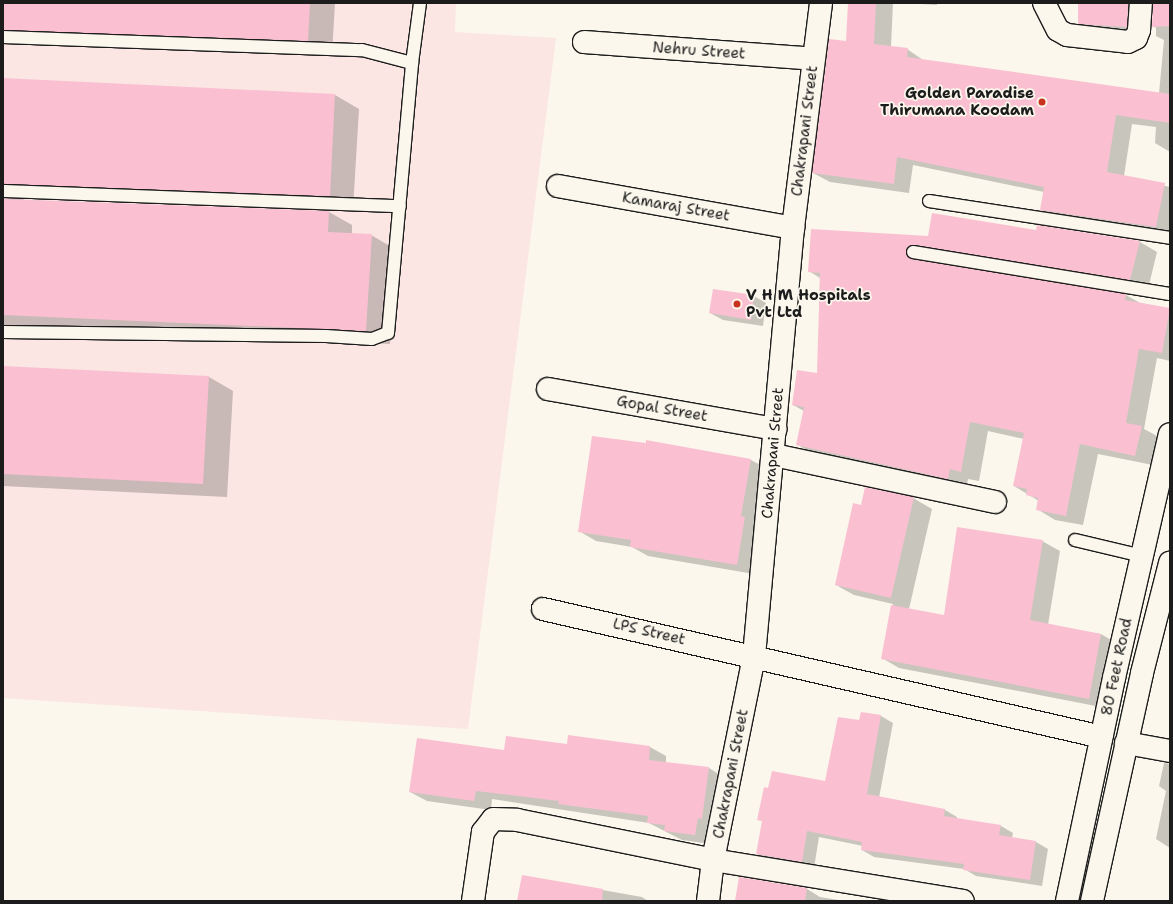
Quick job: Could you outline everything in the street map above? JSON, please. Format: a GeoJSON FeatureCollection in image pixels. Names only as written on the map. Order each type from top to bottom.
{"type":"FeatureCollection","features":[{"type":"Feature","properties":{"kind":"street","name":"Chakrapani Street"},"geometry":{"type":"LineString","coordinates":[[708,901],[714,860],[754,656],[774,455],[793,228],[821,3]]}},
{"type":"Feature","properties":{"kind":"street"},"geometry":{"type":"LineString","coordinates":[[1044,3],[1058,30],[1067,35],[1128,42],[1136,38],[1139,30],[1141,3]]}},
{"type":"Feature","properties":{"kind":"street","name":"Nehru Street"},"geometry":{"type":"LineString","coordinates":[[584,42],[813,59]]}},
{"type":"Feature","properties":{"kind":"street","name":"Kamaraj Street"},"geometry":{"type":"LineString","coordinates":[[558,186],[793,228]]}},
{"type":"Feature","properties":{"kind":"street","name":"Gopal Street"},"geometry":{"type":"LineString","coordinates":[[548,389],[776,429]]}},
{"type":"Feature","properties":{"kind":"street","name":"80 Feet Road"},"geometry":{"type":"LineString","coordinates":[[1067,901],[1170,434]]}},
{"type":"Feature","properties":{"kind":"street"},"geometry":{"type":"LineString","coordinates":[[774,455],[995,502]]}},
{"type":"Feature","properties":{"kind":"street","name":"80 Feet Road"},"geometry":{"type":"LineString","coordinates":[[1092,901],[1126,743],[1170,563]]}},
{"type":"Feature","properties":{"kind":"street","name":"LPS Street"},"geometry":{"type":"LineString","coordinates":[[543,609],[754,656],[1102,737]]}},
{"type":"Feature","properties":{"kind":"street"},"geometry":{"type":"LineString","coordinates":[[1126,743],[1170,751]]}},
{"type":"Feature","properties":{"kind":"street"},"geometry":{"type":"LineString","coordinates":[[473,901],[483,832],[493,819],[517,820],[714,860],[963,901]]}},
{"type":"Feature","properties":{"kind":"lane"},"geometry":{"type":"LineString","coordinates":[[3,332],[326,336],[372,339],[388,333],[412,63],[420,3]]}},
{"type":"Feature","properties":{"kind":"lane"},"geometry":{"type":"LineString","coordinates":[[3,37],[362,50],[412,63]]}},
{"type":"Feature","properties":{"kind":"lane"},"geometry":{"type":"LineString","coordinates":[[3,191],[400,206]]}},
{"type":"Feature","properties":{"kind":"lane"},"geometry":{"type":"LineString","coordinates":[[929,202],[1170,238]]}},
{"type":"Feature","properties":{"kind":"lane"},"geometry":{"type":"LineString","coordinates":[[913,252],[1170,294]]}},
{"type":"Feature","properties":{"kind":"lane"},"geometry":{"type":"LineString","coordinates":[[1075,540],[1142,556]]}},
{"type":"Feature","properties":{"kind":"shaded area"},"geometry":{"type":"Polygon","coordinates":[[[3,3],[456,3],[455,32],[556,38],[468,729],[3,698],[3,3]]]}},
{"type":"Feature","properties":{"kind":"building"},"geometry":{"type":"Polygon","coordinates":[[[3,3],[310,3],[308,41],[3,30],[3,3]]]}},
{"type":"Feature","properties":{"kind":"building"},"geometry":{"type":"Polygon","coordinates":[[[848,3],[876,3],[874,44],[908,48],[907,57],[1170,94],[1170,123],[1116,115],[1107,172],[1165,183],[1156,227],[1040,210],[1044,187],[897,157],[894,184],[812,173],[829,39],[846,41],[848,3]]]}},
{"type":"Feature","properties":{"kind":"building"},"geometry":{"type":"Polygon","coordinates":[[[1078,3],[1128,3],[1127,27],[1078,24],[1078,3]]]}},
{"type":"Feature","properties":{"kind":"building"},"geometry":{"type":"Polygon","coordinates":[[[1153,3],[1170,3],[1170,26],[1152,27],[1153,3]]]}},
{"type":"Feature","properties":{"kind":"building"},"geometry":{"type":"Polygon","coordinates":[[[3,78],[335,94],[330,196],[3,184],[3,78]]]}},
{"type":"Feature","properties":{"kind":"building"},"geometry":{"type":"Polygon","coordinates":[[[3,199],[329,211],[328,232],[372,234],[366,331],[3,315],[3,199]]]}},
{"type":"Feature","properties":{"kind":"building"},"geometry":{"type":"Polygon","coordinates":[[[932,213],[1036,230],[1037,225],[1140,241],[1130,280],[914,245],[907,247],[906,251],[912,259],[1126,294],[1125,300],[1170,308],[1162,353],[1139,349],[1126,423],[1142,426],[1135,456],[1080,444],[1066,516],[1036,510],[1038,498],[1026,495],[1027,489],[1013,486],[1024,433],[970,422],[961,472],[950,469],[948,479],[796,445],[804,407],[792,405],[797,370],[817,373],[820,273],[808,272],[811,229],[928,236],[932,213]]]}},
{"type":"Feature","properties":{"kind":"building"},"geometry":{"type":"Polygon","coordinates":[[[713,289],[754,295],[751,320],[709,313],[713,289]]]}},
{"type":"Feature","properties":{"kind":"building"},"geometry":{"type":"Polygon","coordinates":[[[3,366],[209,376],[203,484],[3,474],[3,366]]]}},
{"type":"Feature","properties":{"kind":"building"},"geometry":{"type":"Polygon","coordinates":[[[592,436],[646,443],[646,440],[751,459],[741,516],[745,517],[737,565],[630,547],[631,540],[578,532],[592,436]]]}},
{"type":"Feature","properties":{"kind":"building"},"geometry":{"type":"Polygon","coordinates":[[[865,487],[914,497],[891,598],[835,585],[853,503],[861,505],[865,487]]]}},
{"type":"Feature","properties":{"kind":"building"},"geometry":{"type":"Polygon","coordinates":[[[957,527],[1043,540],[1030,620],[1101,634],[1089,699],[881,659],[891,605],[944,615],[957,527]]]}},
{"type":"Feature","properties":{"kind":"building"},"geometry":{"type":"Polygon","coordinates":[[[861,712],[881,715],[867,794],[945,809],[944,816],[1001,825],[999,835],[1036,841],[1030,880],[963,870],[964,864],[861,850],[862,842],[807,831],[802,862],[756,854],[762,821],[757,820],[764,787],[768,788],[772,771],[825,781],[838,717],[859,720],[861,712]]]}},
{"type":"Feature","properties":{"kind":"building"},"geometry":{"type":"Polygon","coordinates":[[[568,735],[650,746],[649,760],[709,767],[702,819],[698,818],[695,835],[664,831],[665,825],[647,823],[648,816],[558,804],[559,801],[476,791],[474,801],[409,792],[417,738],[504,750],[506,736],[567,744],[568,735]]]}},
{"type":"Feature","properties":{"kind":"building"},"geometry":{"type":"Polygon","coordinates":[[[522,875],[603,889],[602,901],[517,901],[522,875]]]}},
{"type":"Feature","properties":{"kind":"building"},"geometry":{"type":"Polygon","coordinates":[[[739,877],[807,888],[805,901],[735,901],[739,877]]]}},
{"type":"Feature","properties":{"kind":"place","name":"Golden Paradise Thirumana Koodam"},"geometry":{"type":"Point","coordinates":[1042,102]}},
{"type":"Feature","properties":{"kind":"place","name":"V H M Hospitals Pvt Ltd"},"geometry":{"type":"Point","coordinates":[737,304]}}]}
